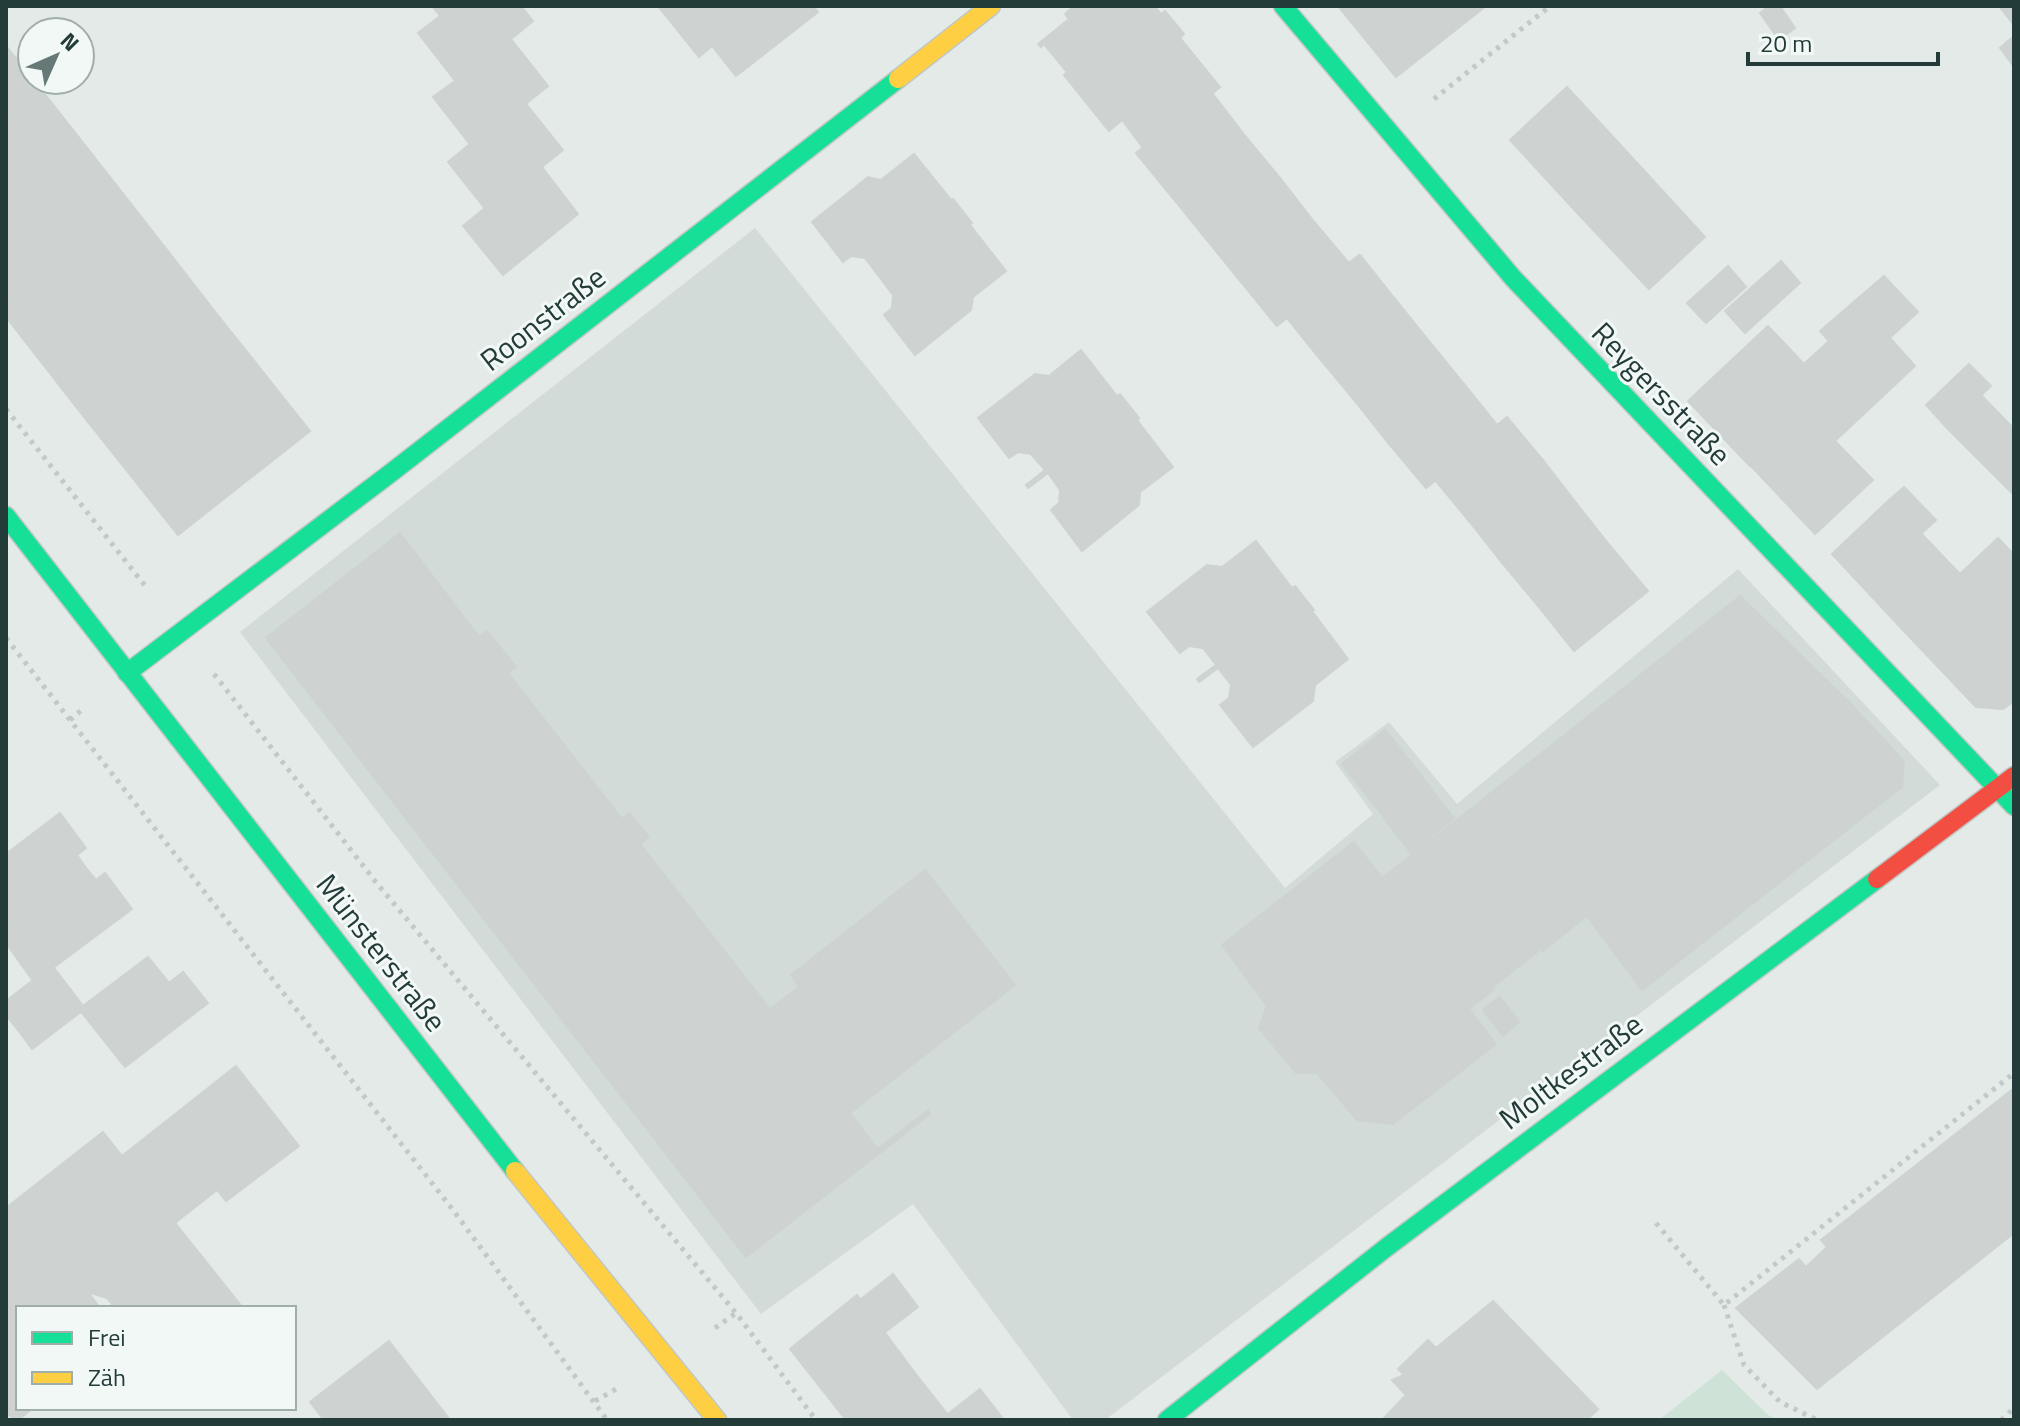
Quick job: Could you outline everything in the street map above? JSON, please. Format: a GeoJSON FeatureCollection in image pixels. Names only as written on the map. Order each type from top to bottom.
{"type":"FeatureCollection","features":[{"type":"Feature","properties":{"kind":"street","name":"Roonstraße"},"geometry":{"type":"LineString","coordinates":[[127,673],[392,472],[991,6]]}},
{"type":"Feature","properties":{"kind":"street","name":"Reygersstraße"},"geometry":{"type":"LineString","coordinates":[[1283,6],[1513,278],[2014,806]]}},
{"type":"Feature","properties":{"kind":"street","name":"Münsterstraße"},"geometry":{"type":"LineString","coordinates":[[6,516],[502,1155],[717,1420]]}},
{"type":"Feature","properties":{"kind":"street","name":"Moltkestraße"},"geometry":{"type":"LineString","coordinates":[[1167,1420],[1475,1180],[2014,776]]}},
{"type":"Feature","properties":{"kind":"path"},"geometry":{"type":"LineString","coordinates":[[1390,134],[1550,6]]}},
{"type":"Feature","properties":{"kind":"path"},"geometry":{"type":"LineString","coordinates":[[6,409],[375,881],[736,1313],[816,1420]]}},
{"type":"Feature","properties":{"kind":"path"},"geometry":{"type":"LineString","coordinates":[[6,638],[453,1210],[607,1420]]}},
{"type":"Feature","properties":{"kind":"path"},"geometry":{"type":"LineString","coordinates":[[1724,1305],[2014,1073]]}},
{"type":"Feature","properties":{"kind":"path"},"geometry":{"type":"LineString","coordinates":[[1656,1223],[1724,1305],[1744,1365],[1780,1402],[1817,1420]]}},
{"type":"Feature","properties":{"kind":"path"},"geometry":{"type":"LineString","coordinates":[[2001,1420],[2014,1408]]}},
{"type":"Feature","properties":{"kind":"shaded area"},"geometry":{"type":"Polygon","coordinates":[[[755,228],[1285,888],[1373,814],[1335,762],[1389,722],[1457,804],[1738,569],[1940,785],[1105,1420],[1073,1420],[913,1204],[761,1314],[240,632],[755,228]]]}},
{"type":"Feature","properties":{"kind":"green space"},"geometry":{"type":"Polygon","coordinates":[[[1722,1370],[1768,1415],[1780,1420],[1659,1420],[1722,1370]]]}},
{"type":"Feature","properties":{"kind":"building"},"geometry":{"type":"Polygon","coordinates":[[[432,6],[457,6],[442,18],[432,6]]]}},
{"type":"Feature","properties":{"kind":"building"},"geometry":{"type":"Polygon","coordinates":[[[457,6],[521,6],[533,21],[457,83],[418,33],[457,6]]]}},
{"type":"Feature","properties":{"kind":"building"},"geometry":{"type":"Polygon","coordinates":[[[658,6],[813,6],[818,12],[736,76],[712,46],[699,57],[658,6]]]}},
{"type":"Feature","properties":{"kind":"building"},"geometry":{"type":"Polygon","coordinates":[[[1074,6],[1154,6],[1161,14],[1165,11],[1184,34],[1180,38],[1220,87],[1144,149],[1122,120],[1109,131],[1064,75],[1067,72],[1044,44],[1041,47],[1038,44],[1069,19],[1065,14],[1074,6]]]}},
{"type":"Feature","properties":{"kind":"building"},"geometry":{"type":"Polygon","coordinates":[[[1338,6],[1486,6],[1396,77],[1338,6]]]}},
{"type":"Feature","properties":{"kind":"building"},"geometry":{"type":"Polygon","coordinates":[[[1769,6],[1780,6],[1795,28],[1779,40],[1760,13],[1769,6]]]}},
{"type":"Feature","properties":{"kind":"building"},"geometry":{"type":"Polygon","coordinates":[[[1999,6],[2014,6],[2014,25],[1999,6]]]}},
{"type":"Feature","properties":{"kind":"building"},"geometry":{"type":"Polygon","coordinates":[[[2014,36],[2014,67],[2000,48],[2014,36]]]}},
{"type":"Feature","properties":{"kind":"building"},"geometry":{"type":"Polygon","coordinates":[[[511,39],[548,86],[472,147],[433,97],[456,80],[457,83],[511,39]]]}},
{"type":"Feature","properties":{"kind":"building"},"geometry":{"type":"Polygon","coordinates":[[[6,46],[16,58],[16,96],[40,96],[6,123],[6,46]]]}},
{"type":"Feature","properties":{"kind":"building"},"geometry":{"type":"Polygon","coordinates":[[[1567,87],[1638,164],[1581,217],[1510,140],[1567,87]]]}},
{"type":"Feature","properties":{"kind":"building"},"geometry":{"type":"Polygon","coordinates":[[[1213,94],[1246,137],[1172,197],[1136,153],[1213,94]]]}},
{"type":"Feature","properties":{"kind":"building"},"geometry":{"type":"Polygon","coordinates":[[[40,96],[46,96],[132,205],[6,305],[6,123],[40,96]]]}},
{"type":"Feature","properties":{"kind":"building"},"geometry":{"type":"Polygon","coordinates":[[[526,104],[563,150],[487,211],[448,162],[526,104]]]}},
{"type":"Feature","properties":{"kind":"building"},"geometry":{"type":"Polygon","coordinates":[[[1246,137],[1281,179],[1206,239],[1172,197],[1246,137]]]}},
{"type":"Feature","properties":{"kind":"building"},"geometry":{"type":"Polygon","coordinates":[[[914,154],[972,223],[970,225],[1006,271],[973,297],[971,310],[915,355],[884,315],[892,308],[893,295],[865,258],[851,256],[843,262],[812,222],[868,177],[881,180],[914,154]]]}},
{"type":"Feature","properties":{"kind":"building"},"geometry":{"type":"Polygon","coordinates":[[[1638,164],[1705,237],[1649,289],[1581,217],[1638,164]]]}},
{"type":"Feature","properties":{"kind":"building"},"geometry":{"type":"Polygon","coordinates":[[[542,167],[578,214],[503,275],[463,226],[542,167]]]}},
{"type":"Feature","properties":{"kind":"building"},"geometry":{"type":"Polygon","coordinates":[[[1281,179],[1315,223],[1241,282],[1206,239],[1281,179]]]}},
{"type":"Feature","properties":{"kind":"building"},"geometry":{"type":"Polygon","coordinates":[[[132,205],[220,318],[88,422],[6,317],[6,305],[132,205]]]}},
{"type":"Feature","properties":{"kind":"building"},"geometry":{"type":"Polygon","coordinates":[[[1315,223],[1349,263],[1361,256],[1276,325],[1241,282],[1315,223]]]}},
{"type":"Feature","properties":{"kind":"building"},"geometry":{"type":"Polygon","coordinates":[[[1361,256],[1395,299],[1320,359],[1287,318],[1276,325],[1361,256]]]}},
{"type":"Feature","properties":{"kind":"building"},"geometry":{"type":"Polygon","coordinates":[[[1781,261],[1800,283],[1745,333],[1725,311],[1781,261]]]}},
{"type":"Feature","properties":{"kind":"building"},"geometry":{"type":"Polygon","coordinates":[[[1728,266],[1746,287],[1706,323],[1687,303],[1728,266]]]}},
{"type":"Feature","properties":{"kind":"building"},"geometry":{"type":"Polygon","coordinates":[[[1884,276],[1918,312],[1750,466],[1688,401],[1768,326],[1804,364],[1829,341],[1820,331],[1884,276]]]}},
{"type":"Feature","properties":{"kind":"building"},"geometry":{"type":"Polygon","coordinates":[[[1395,299],[1429,341],[1355,401],[1320,359],[1395,299]]]}},
{"type":"Feature","properties":{"kind":"building"},"geometry":{"type":"Polygon","coordinates":[[[220,318],[310,431],[178,535],[88,422],[220,318]]]}},
{"type":"Feature","properties":{"kind":"building"},"geometry":{"type":"Polygon","coordinates":[[[1890,338],[1915,366],[1882,397],[1856,370],[1890,338]]]}},
{"type":"Feature","properties":{"kind":"building"},"geometry":{"type":"Polygon","coordinates":[[[1429,341],[1464,384],[1389,444],[1355,401],[1429,341]]]}},
{"type":"Feature","properties":{"kind":"building"},"geometry":{"type":"Polygon","coordinates":[[[1081,350],[1117,396],[1120,394],[1139,418],[1137,420],[1173,467],[1140,492],[1139,505],[1082,551],[1051,510],[1059,503],[1060,490],[1048,473],[1028,488],[1026,485],[1045,470],[1031,454],[1018,452],[1009,458],[978,418],[1035,374],[1049,376],[1081,350]]]}},
{"type":"Feature","properties":{"kind":"building"},"geometry":{"type":"Polygon","coordinates":[[[1969,364],[1991,386],[1947,428],[1926,405],[1969,364]]]}},
{"type":"Feature","properties":{"kind":"building"},"geometry":{"type":"Polygon","coordinates":[[[1856,370],[1882,397],[1835,441],[1873,480],[1815,534],[1751,466],[1856,370]]]}},
{"type":"Feature","properties":{"kind":"building"},"geometry":{"type":"Polygon","coordinates":[[[1464,384],[1498,426],[1426,488],[1389,444],[1464,384]]]}},
{"type":"Feature","properties":{"kind":"building"},"geometry":{"type":"Polygon","coordinates":[[[1981,395],[2014,429],[2014,495],[1947,428],[1981,395]]]}},
{"type":"Feature","properties":{"kind":"building"},"geometry":{"type":"Polygon","coordinates":[[[1507,417],[1543,460],[1469,521],[1434,479],[1507,417]]]}},
{"type":"Feature","properties":{"kind":"building"},"geometry":{"type":"Polygon","coordinates":[[[1543,460],[1577,504],[1503,564],[1469,521],[1543,460]]]}},
{"type":"Feature","properties":{"kind":"building"},"geometry":{"type":"Polygon","coordinates":[[[1904,487],[1936,520],[1921,534],[1889,500],[1904,487]]]}},
{"type":"Feature","properties":{"kind":"building"},"geometry":{"type":"Polygon","coordinates":[[[1889,500],[1960,574],[1902,629],[1832,554],[1889,500]]]}},
{"type":"Feature","properties":{"kind":"building"},"geometry":{"type":"Polygon","coordinates":[[[1577,504],[1611,547],[1538,606],[1503,564],[1577,504]]]}},
{"type":"Feature","properties":{"kind":"building"},"geometry":{"type":"Polygon","coordinates":[[[400,533],[479,637],[487,631],[516,667],[508,673],[622,819],[629,813],[649,837],[640,844],[770,1009],[799,987],[791,975],[925,870],[1015,985],[850,1113],[878,1149],[928,1110],[930,1114],[746,1257],[266,638],[400,533]]]}},
{"type":"Feature","properties":{"kind":"building"},"geometry":{"type":"Polygon","coordinates":[[[1998,538],[2014,555],[2014,701],[2003,709],[1976,707],[1902,629],[1998,538]]]}},
{"type":"Feature","properties":{"kind":"building"},"geometry":{"type":"Polygon","coordinates":[[[1256,541],[1292,588],[1295,586],[1314,610],[1348,659],[1315,685],[1313,701],[1253,747],[1220,705],[1229,698],[1231,685],[1218,668],[1199,682],[1197,679],[1216,665],[1203,648],[1189,646],[1180,653],[1147,612],[1207,565],[1222,567],[1256,541]]]}},
{"type":"Feature","properties":{"kind":"building"},"geometry":{"type":"Polygon","coordinates":[[[1611,547],[1648,591],[1574,651],[1538,606],[1611,547]]]}},
{"type":"Feature","properties":{"kind":"building"},"geometry":{"type":"Polygon","coordinates":[[[1740,596],[1848,701],[1543,951],[1448,827],[1740,596]]]}},
{"type":"Feature","properties":{"kind":"building"},"geometry":{"type":"Polygon","coordinates":[[[1848,701],[1904,761],[1902,787],[1642,990],[1586,915],[1848,701]]]}},
{"type":"Feature","properties":{"kind":"building"},"geometry":{"type":"Polygon","coordinates":[[[1385,730],[1403,752],[1359,786],[1342,764],[1385,730]]]}},
{"type":"Feature","properties":{"kind":"building"},"geometry":{"type":"Polygon","coordinates":[[[1403,752],[1420,774],[1377,808],[1359,786],[1403,752]]]}},
{"type":"Feature","properties":{"kind":"building"},"geometry":{"type":"Polygon","coordinates":[[[1420,774],[1437,797],[1394,831],[1377,808],[1420,774]]]}},
{"type":"Feature","properties":{"kind":"building"},"geometry":{"type":"Polygon","coordinates":[[[1437,797],[1454,818],[1411,853],[1394,831],[1437,797]]]}},
{"type":"Feature","properties":{"kind":"building"},"geometry":{"type":"Polygon","coordinates":[[[60,813],[86,848],[77,855],[86,868],[6,928],[6,854],[60,813]]]}},
{"type":"Feature","properties":{"kind":"building"},"geometry":{"type":"Polygon","coordinates":[[[1448,827],[1542,948],[1469,1009],[1496,1044],[1393,1124],[1357,1120],[1317,1073],[1296,1073],[1259,1028],[1267,1006],[1222,945],[1354,842],[1382,878],[1448,827]]]}},
{"type":"Feature","properties":{"kind":"building"},"geometry":{"type":"Polygon","coordinates":[[[86,868],[96,880],[105,873],[132,909],[34,982],[8,946],[9,933],[6,928],[86,868]]]}},
{"type":"Feature","properties":{"kind":"building"},"geometry":{"type":"Polygon","coordinates":[[[148,957],[169,983],[183,972],[208,1003],[125,1067],[79,1009],[148,957]]]}},
{"type":"Feature","properties":{"kind":"building"},"geometry":{"type":"Polygon","coordinates":[[[54,968],[71,990],[18,1030],[6,1015],[6,1001],[54,968]]]}},
{"type":"Feature","properties":{"kind":"building"},"geometry":{"type":"Polygon","coordinates":[[[71,990],[83,1006],[79,1009],[82,1011],[32,1049],[18,1030],[71,990]]]}},
{"type":"Feature","properties":{"kind":"building"},"geometry":{"type":"Polygon","coordinates":[[[1500,997],[1519,1022],[1503,1036],[1483,1010],[1500,997]]]}},
{"type":"Feature","properties":{"kind":"building"},"geometry":{"type":"Polygon","coordinates":[[[236,1066],[299,1146],[226,1201],[164,1123],[236,1066]]]}},
{"type":"Feature","properties":{"kind":"building"},"geometry":{"type":"Polygon","coordinates":[[[2014,1088],[2014,1233],[1817,1389],[1736,1308],[1799,1259],[1806,1267],[1827,1247],[1821,1240],[2014,1088]]]}},
{"type":"Feature","properties":{"kind":"building"},"geometry":{"type":"Polygon","coordinates":[[[164,1123],[218,1189],[176,1222],[122,1156],[164,1123]]]}},
{"type":"Feature","properties":{"kind":"building"},"geometry":{"type":"Polygon","coordinates":[[[103,1132],[176,1224],[88,1292],[98,1306],[16,1306],[16,1410],[30,1410],[18,1420],[6,1414],[6,1208],[103,1132]]]}},
{"type":"Feature","properties":{"kind":"building"},"geometry":{"type":"Polygon","coordinates":[[[176,1224],[241,1306],[113,1306],[107,1298],[88,1292],[176,1224]]]}},
{"type":"Feature","properties":{"kind":"building"},"geometry":{"type":"Polygon","coordinates":[[[893,1274],[918,1307],[885,1332],[860,1300],[893,1274]]]}},
{"type":"Feature","properties":{"kind":"building"},"geometry":{"type":"Polygon","coordinates":[[[857,1295],[915,1373],[855,1420],[846,1420],[790,1349],[857,1295]]]}},
{"type":"Feature","properties":{"kind":"building"},"geometry":{"type":"Polygon","coordinates":[[[1493,1301],[1598,1409],[1587,1420],[1382,1420],[1406,1395],[1392,1380],[1404,1375],[1398,1369],[1428,1340],[1436,1348],[1493,1301]]]}},
{"type":"Feature","properties":{"kind":"building"},"geometry":{"type":"Polygon","coordinates":[[[389,1341],[450,1420],[324,1420],[310,1402],[389,1341]]]}},
{"type":"Feature","properties":{"kind":"building"},"geometry":{"type":"Polygon","coordinates":[[[915,1373],[952,1420],[855,1420],[915,1373]]]}},
{"type":"Feature","properties":{"kind":"building"},"geometry":{"type":"Polygon","coordinates":[[[980,1389],[1004,1420],[952,1420],[948,1414],[980,1389]]]}},
{"type":"Feature","properties":{"kind":"traffic: fast"},"geometry":{"type":"LineString","coordinates":[[1283,6],[1513,278],[2014,806]]}},
{"type":"Feature","properties":{"kind":"traffic: fast"},"geometry":{"type":"LineString","coordinates":[[127,673],[392,472],[898,79]]}},
{"type":"Feature","properties":{"kind":"traffic: fast"},"geometry":{"type":"LineString","coordinates":[[6,516],[515,1171]]}},
{"type":"Feature","properties":{"kind":"traffic: fast"},"geometry":{"type":"LineString","coordinates":[[1167,1420],[1387,1247],[1877,879]]}},
{"type":"Feature","properties":{"kind":"traffic: slow"},"geometry":{"type":"LineString","coordinates":[[898,79],[991,6]]}},
{"type":"Feature","properties":{"kind":"traffic: slow"},"geometry":{"type":"LineString","coordinates":[[515,1171],[717,1420]]}},
{"type":"Feature","properties":{"kind":"traffic: jam"},"geometry":{"type":"LineString","coordinates":[[1877,879],[2014,776]]}}]}
